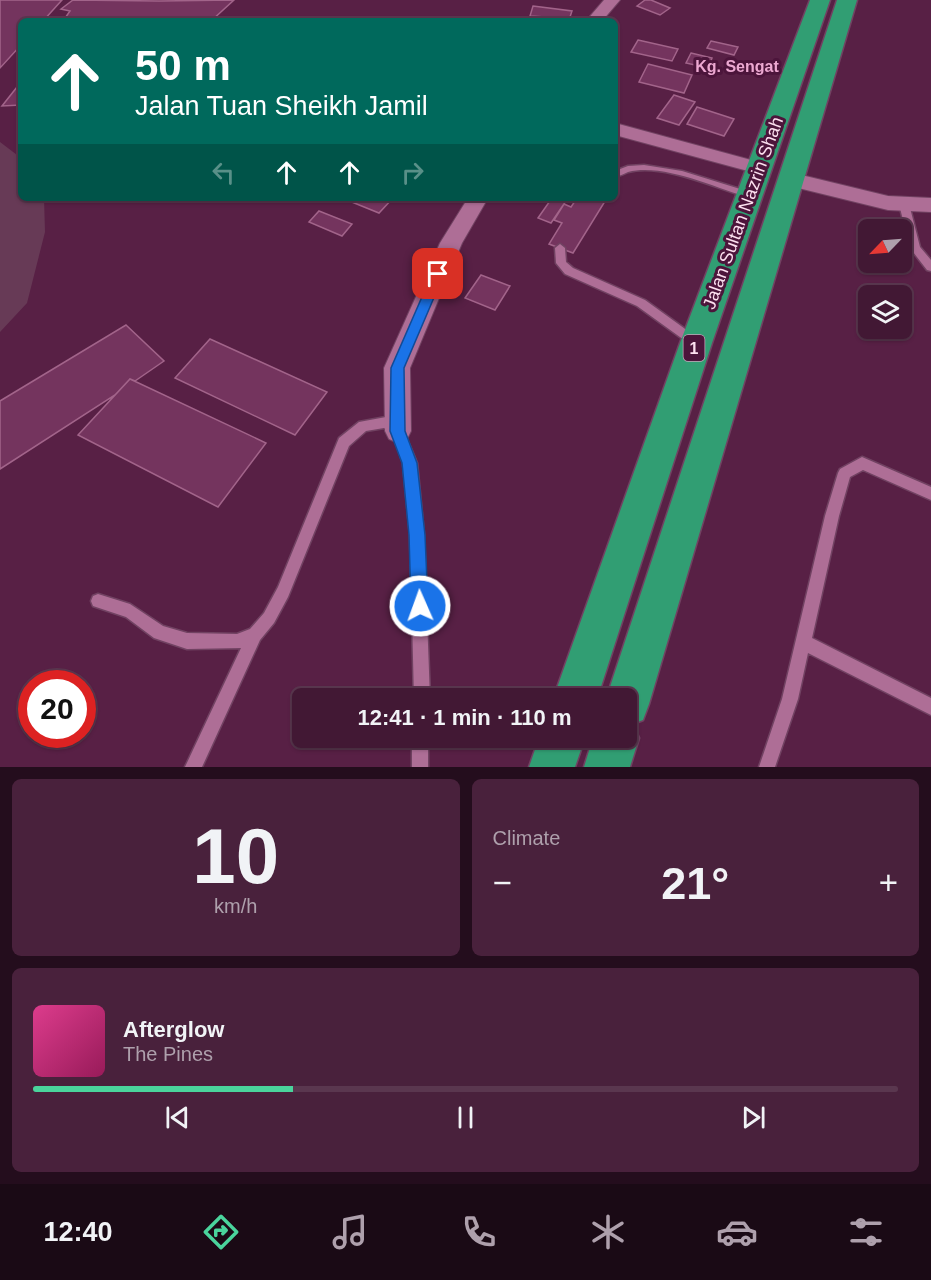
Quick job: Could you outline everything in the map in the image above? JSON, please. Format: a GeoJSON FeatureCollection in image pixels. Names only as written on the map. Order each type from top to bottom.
{"type":"FeatureCollection","features":[{"type":"Feature","properties":{"kind":"highway","name":"Jalan Sultan Nazrin Shah"},"geometry":{"type":"LineString","coordinates":[[579,688],[696,343],[820,0]]}},
{"type":"Feature","properties":{"kind":"highway","name":"Jalan Sultan Nazrin Shah"},"geometry":{"type":"LineString","coordinates":[[632,688],[789,179],[847,0]]}},
{"type":"Feature","properties":{"kind":"highway"},"geometry":{"type":"LineString","coordinates":[[552,767],[559,748]]}},
{"type":"Feature","properties":{"kind":"highway"},"geometry":{"type":"LineString","coordinates":[[607,767],[613,748]]}},
{"type":"Feature","properties":{"kind":"street"},"geometry":{"type":"LineString","coordinates":[[597,18],[612,0]]}},
{"type":"Feature","properties":{"kind":"street"},"geometry":{"type":"LineString","coordinates":[[618,130],[755,181]]}},
{"type":"Feature","properties":{"kind":"street"},"geometry":{"type":"LineString","coordinates":[[789,179],[888,202],[931,206]]}},
{"type":"Feature","properties":{"kind":"street"},"geometry":{"type":"LineString","coordinates":[[398,431],[397,368],[451,243],[476,201]]}},
{"type":"Feature","properties":{"kind":"lane"},"geometry":{"type":"LineString","coordinates":[[618,172],[623,168],[648,168],[692,177],[755,181]]}},
{"type":"Feature","properties":{"kind":"lane"},"geometry":{"type":"LineString","coordinates":[[904,204],[915,248],[931,267]]}},
{"type":"Feature","properties":{"kind":"lane"},"geometry":{"type":"LineString","coordinates":[[560,248],[561,263],[569,271],[641,303],[696,343]]}},
{"type":"Feature","properties":{"kind":"lane"},"geometry":{"type":"LineString","coordinates":[[193,767],[255,635],[269,618],[283,592],[344,442],[363,426],[386,422],[398,431],[410,463],[417,535],[422,688]]}},
{"type":"Feature","properties":{"kind":"lane"},"geometry":{"type":"LineString","coordinates":[[767,767],[790,699],[832,516],[845,474],[862,463],[892,474],[931,494]]}},
{"type":"Feature","properties":{"kind":"lane"},"geometry":{"type":"LineString","coordinates":[[98,601],[130,611],[159,633],[187,641],[237,642],[255,635]]}},
{"type":"Feature","properties":{"kind":"lane"},"geometry":{"type":"LineString","coordinates":[[803,642],[931,707]]}},
{"type":"Feature","properties":{"kind":"lane"},"geometry":{"type":"LineString","coordinates":[[420,748],[420,767]]}},
{"type":"Feature","properties":{"kind":"shaded area"},"geometry":{"type":"Polygon","coordinates":[[[0,142],[18,156],[18,201],[44,201],[45,232],[27,303],[0,332],[0,142]]]}},
{"type":"Feature","properties":{"kind":"building"},"geometry":{"type":"Polygon","coordinates":[[[0,0],[62,0],[46,18],[18,18],[18,48],[0,68],[0,0]]]}},
{"type":"Feature","properties":{"kind":"building"},"geometry":{"type":"Polygon","coordinates":[[[73,0],[234,0],[214,18],[65,18],[70,11],[61,9],[73,0]]]}},
{"type":"Feature","properties":{"kind":"building"},"geometry":{"type":"Polygon","coordinates":[[[645,0],[651,0],[670,8],[660,15],[637,6],[645,0]]]}},
{"type":"Feature","properties":{"kind":"building"},"geometry":{"type":"Polygon","coordinates":[[[533,6],[572,11],[570,18],[530,16],[533,6]]]}},
{"type":"Feature","properties":{"kind":"building"},"geometry":{"type":"Polygon","coordinates":[[[638,40],[678,49],[672,61],[631,52],[638,40]]]}},
{"type":"Feature","properties":{"kind":"building"},"geometry":{"type":"Polygon","coordinates":[[[711,41],[738,47],[734,55],[707,48],[711,41]]]}},
{"type":"Feature","properties":{"kind":"building"},"geometry":{"type":"Polygon","coordinates":[[[691,53],[712,58],[708,68],[686,63],[691,53]]]}},
{"type":"Feature","properties":{"kind":"building"},"geometry":{"type":"Polygon","coordinates":[[[648,64],[692,75],[684,93],[639,82],[648,64]]]}},
{"type":"Feature","properties":{"kind":"building"},"geometry":{"type":"Polygon","coordinates":[[[18,86],[18,105],[2,106],[18,86]]]}},
{"type":"Feature","properties":{"kind":"building"},"geometry":{"type":"Polygon","coordinates":[[[674,95],[695,102],[679,125],[657,118],[674,95]]]}},
{"type":"Feature","properties":{"kind":"building"},"geometry":{"type":"Polygon","coordinates":[[[697,107],[734,119],[724,136],[687,124],[697,107]]]}},
{"type":"Feature","properties":{"kind":"building"},"geometry":{"type":"Polygon","coordinates":[[[349,201],[390,201],[379,213],[349,201]]]}},
{"type":"Feature","properties":{"kind":"building"},"geometry":{"type":"Polygon","coordinates":[[[550,201],[566,201],[551,223],[538,218],[550,201]]]}},
{"type":"Feature","properties":{"kind":"building"},"geometry":{"type":"Polygon","coordinates":[[[575,201],[605,201],[573,253],[549,244],[562,223],[554,220],[564,204],[571,207],[575,201]]]}},
{"type":"Feature","properties":{"kind":"building"},"geometry":{"type":"Polygon","coordinates":[[[319,211],[352,224],[342,236],[309,222],[319,211]]]}},
{"type":"Feature","properties":{"kind":"building"},"geometry":{"type":"Polygon","coordinates":[[[481,275],[510,286],[495,310],[465,298],[481,275]]]}},
{"type":"Feature","properties":{"kind":"building"},"geometry":{"type":"Polygon","coordinates":[[[126,325],[164,361],[135,381],[130,379],[115,395],[0,469],[0,401],[126,325]]]}},
{"type":"Feature","properties":{"kind":"building"},"geometry":{"type":"Polygon","coordinates":[[[210,339],[327,392],[295,435],[175,378],[210,339]]]}},
{"type":"Feature","properties":{"kind":"building"},"geometry":{"type":"Polygon","coordinates":[[[130,379],[266,443],[218,507],[78,435],[130,379]]]}},
{"type":"Feature","properties":{"kind":"district","name":"Kg. Sengat"},"geometry":{"type":"Point","coordinates":[737,66]}},
{"type":"Feature","properties":{"kind":"route"},"geometry":{"type":"LineString","coordinates":[[420,606],[417,535],[410,463],[398,431],[397,368],[422,306],[438,274]]}}]}
